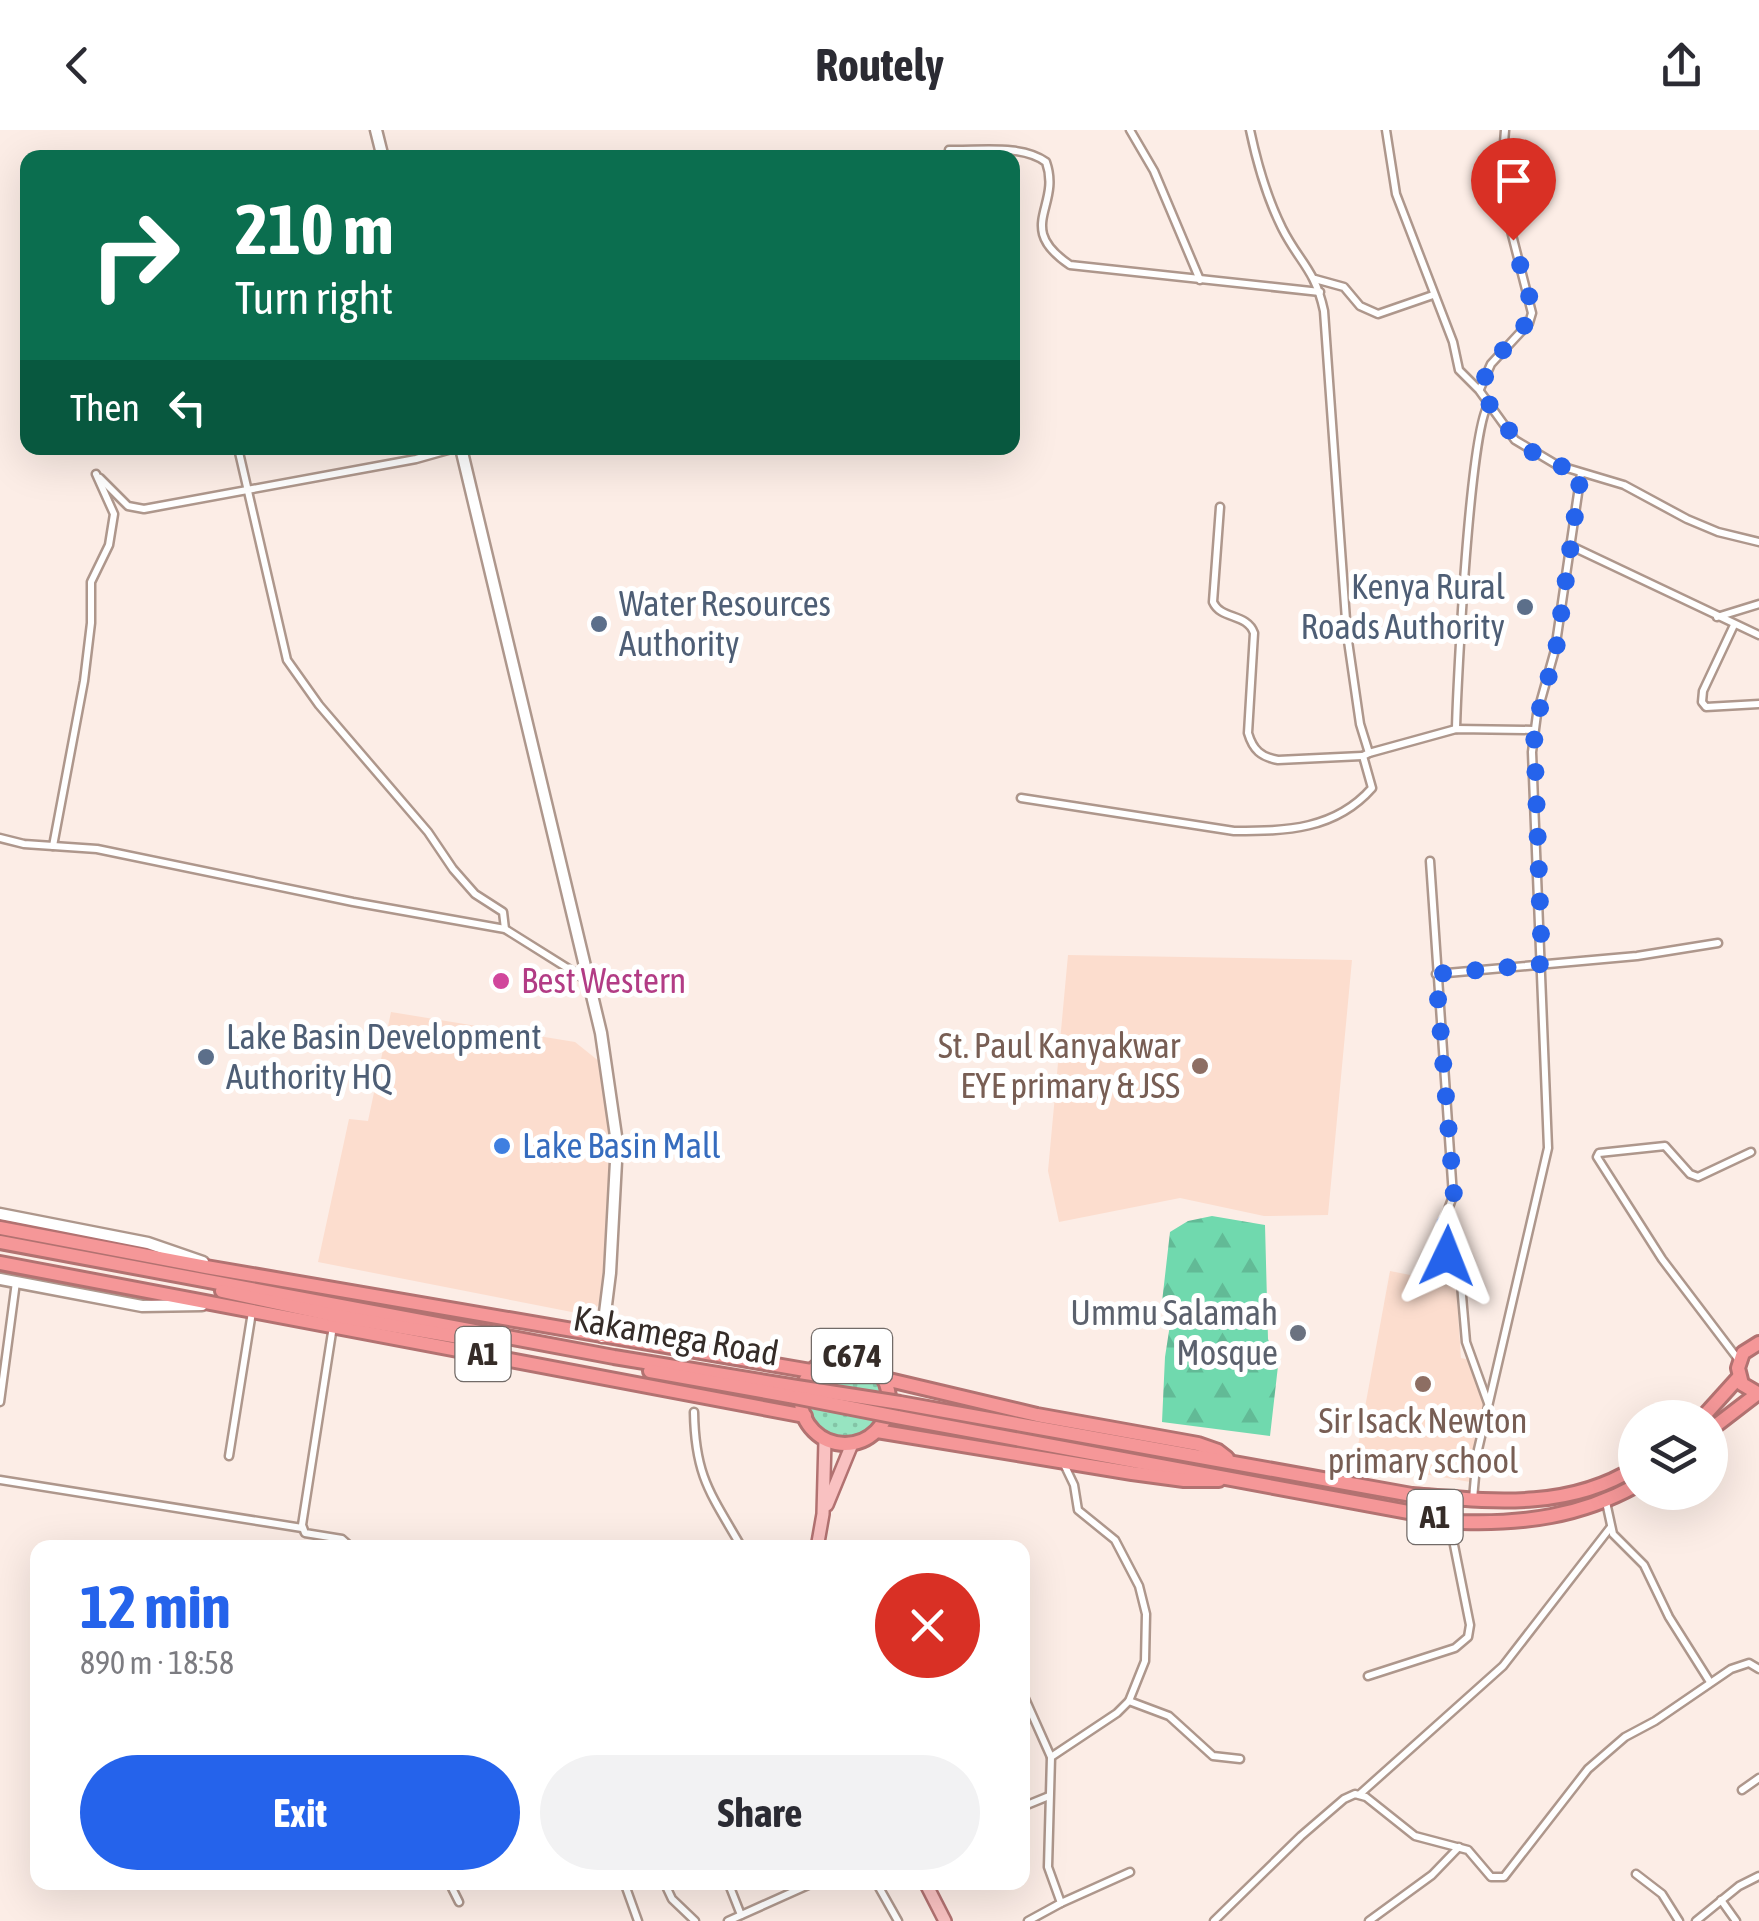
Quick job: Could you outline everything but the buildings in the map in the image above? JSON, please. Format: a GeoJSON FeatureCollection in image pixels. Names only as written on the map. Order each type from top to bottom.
{"type":"FeatureCollection","features":[{"type":"Feature","properties":{"kind":"highway","name":"A1"},"geometry":{"type":"LineString","coordinates":[[0,1228],[602,1338],[811,1371]]}},
{"type":"Feature","properties":{"kind":"highway","name":"Kakamega Road"},"geometry":{"type":"LineString","coordinates":[[0,1246],[337,1316],[1232,1478]]}},
{"type":"Feature","properties":{"kind":"highway","name":"Kakamega Road"},"geometry":{"type":"LineString","coordinates":[[0,1246],[1412,1495],[1505,1503],[1556,1498],[1618,1478]]}},
{"type":"Feature","properties":{"kind":"highway","name":"A1"},"geometry":{"type":"LineString","coordinates":[[0,1262],[804,1416]]}},
{"type":"Feature","properties":{"kind":"highway"},"geometry":{"type":"LineString","coordinates":[[1728,1416],[1758,1394],[1749,1390],[1739,1376],[1739,1360],[1748,1347],[1759,1343]]}},
{"type":"Feature","properties":{"kind":"highway","name":"C674"},"geometry":{"type":"LineString","coordinates":[[825,1440],[814,1432],[804,1416],[801,1393],[811,1371],[825,1360],[852,1356],[876,1368],[885,1379],[889,1406],[877,1431],[852,1444]]}},
{"type":"Feature","properties":{"kind":"highway"},"geometry":{"type":"LineString","coordinates":[[1718,1400],[1739,1376]]}},
{"type":"Feature","properties":{"kind":"highway","name":"A1"},"geometry":{"type":"LineString","coordinates":[[885,1379],[1038,1415],[1198,1444],[1231,1461]]}},
{"type":"Feature","properties":{"kind":"highway","name":"A1"},"geometry":{"type":"LineString","coordinates":[[877,1431],[1184,1480],[1232,1478],[1449,1520],[1504,1524],[1529,1521],[1606,1502],[1618,1495]]}},
{"type":"Feature","properties":{"kind":"highway"},"geometry":{"type":"LineString","coordinates":[[825,1440],[852,1444]]}},
{"type":"Feature","properties":{"kind":"main road"},"geometry":{"type":"LineString","coordinates":[[460,455],[600,1033],[617,1144],[602,1338]]}},
{"type":"Feature","properties":{"kind":"main road"},"geometry":{"type":"LineString","coordinates":[[0,1214],[148,1243],[228,1270]]}},
{"type":"Feature","properties":{"kind":"main road"},"geometry":{"type":"LineString","coordinates":[[0,1279],[142,1306],[223,1305]]}},
{"type":"Feature","properties":{"kind":"main road"},"geometry":{"type":"LineString","coordinates":[[818,1540],[825,1440]]}},
{"type":"Feature","properties":{"kind":"main road"},"geometry":{"type":"LineString","coordinates":[[823,1514],[852,1444]]}},
{"type":"Feature","properties":{"kind":"main road"},"geometry":{"type":"LineString","coordinates":[[930,1890],[945,1921]]}},
{"type":"Feature","properties":{"kind":"street"},"geometry":{"type":"LineString","coordinates":[[1130,130],[1154,171],[1200,280]]}},
{"type":"Feature","properties":{"kind":"street"},"geometry":{"type":"LineString","coordinates":[[1021,798],[1234,832],[1304,828],[1326,822],[1356,806],[1372,788],[1347,634],[1339,486],[1320,292],[1282,228],[1250,130]]}},
{"type":"Feature","properties":{"kind":"street"},"geometry":{"type":"LineString","coordinates":[[1386,130],[1396,194],[1454,342],[1459,370],[1521,446],[1557,465],[1634,488],[1718,532],[1759,542]]}},
{"type":"Feature","properties":{"kind":"street"},"geometry":{"type":"LineString","coordinates":[[1479,390],[1491,364],[1529,323],[1532,312],[1510,227],[1503,156],[1505,130]]}},
{"type":"Feature","properties":{"kind":"street"},"geometry":{"type":"LineString","coordinates":[[1020,153],[1036,154],[1046,162],[1050,180],[1041,213],[1041,234],[1051,250],[1070,265],[1320,292]]}},
{"type":"Feature","properties":{"kind":"street"},"geometry":{"type":"LineString","coordinates":[[1315,280],[1344,286],[1360,306],[1378,314],[1433,295]]}},
{"type":"Feature","properties":{"kind":"street"},"geometry":{"type":"LineString","coordinates":[[1456,729],[1473,486],[1482,414],[1488,404]]}},
{"type":"Feature","properties":{"kind":"street"},"geometry":{"type":"LineString","coordinates":[[240,455],[287,660],[319,705],[428,832],[453,870],[475,894],[503,912],[505,929]]}},
{"type":"Feature","properties":{"kind":"street"},"geometry":{"type":"LineString","coordinates":[[53,846],[84,682],[91,582],[109,544],[114,514],[96,474],[128,506],[144,508],[431,455]]}},
{"type":"Feature","properties":{"kind":"street"},"geometry":{"type":"LineString","coordinates":[[1472,1500],[1488,1404],[1546,1165],[1548,1099],[1534,730],[1556,650],[1581,473]]}},
{"type":"Feature","properties":{"kind":"street"},"geometry":{"type":"LineString","coordinates":[[1220,507],[1214,602],[1222,612],[1246,621],[1254,633],[1248,733],[1252,744],[1266,758],[1366,754],[1456,729],[1534,730]]}},
{"type":"Feature","properties":{"kind":"street"},"geometry":{"type":"LineString","coordinates":[[1570,545],[1759,635]]}},
{"type":"Feature","properties":{"kind":"street"},"geometry":{"type":"LineString","coordinates":[[1717,617],[1759,604]]}},
{"type":"Feature","properties":{"kind":"street"},"geometry":{"type":"LineString","coordinates":[[1734,625],[1702,702],[1706,707],[1716,708],[1759,704]]}},
{"type":"Feature","properties":{"kind":"street"},"geometry":{"type":"LineString","coordinates":[[0,838],[98,849],[505,929],[589,981]]}},
{"type":"Feature","properties":{"kind":"street"},"geometry":{"type":"LineString","coordinates":[[1430,861],[1454,1196],[1445,1218],[1447,1256],[1460,1284],[1466,1342],[1488,1404]]}},
{"type":"Feature","properties":{"kind":"street"},"geometry":{"type":"LineString","coordinates":[[1436,974],[1638,956],[1718,943]]}},
{"type":"Feature","properties":{"kind":"street"},"geometry":{"type":"LineString","coordinates":[[1739,1360],[1662,1259],[1597,1157],[1600,1153],[1665,1146],[1690,1174],[1698,1177],[1751,1152]]}},
{"type":"Feature","properties":{"kind":"street"},"geometry":{"type":"LineString","coordinates":[[0,1402],[16,1282]]}},
{"type":"Feature","properties":{"kind":"street"},"geometry":{"type":"LineString","coordinates":[[229,1456],[252,1310]]}},
{"type":"Feature","properties":{"kind":"street"},"geometry":{"type":"LineString","coordinates":[[302,1528],[333,1325]]}},
{"type":"Feature","properties":{"kind":"street"},"geometry":{"type":"LineString","coordinates":[[694,1412],[694,1448],[704,1483],[737,1540]]}},
{"type":"Feature","properties":{"kind":"street"},"geometry":{"type":"LineString","coordinates":[[1051,1756],[1081,1740],[1129,1701],[1145,1661],[1146,1614],[1139,1586],[1115,1540],[1078,1510],[1074,1485],[1062,1460]]}},
{"type":"Feature","properties":{"kind":"street"},"geometry":{"type":"LineString","coordinates":[[0,1480],[302,1528],[309,1534],[343,1540]]}},
{"type":"Feature","properties":{"kind":"street"},"geometry":{"type":"LineString","coordinates":[[1606,1502],[1610,1528],[1622,1546],[1644,1565],[1669,1617],[1710,1682]]}},
{"type":"Feature","properties":{"kind":"street"},"geometry":{"type":"LineString","coordinates":[[1368,1676],[1455,1648],[1468,1637],[1470,1625],[1449,1520]]}},
{"type":"Feature","properties":{"kind":"street"},"geometry":{"type":"LineString","coordinates":[[1214,1921],[1316,1822],[1344,1799],[1360,1794],[1504,1666],[1610,1528]]}},
{"type":"Feature","properties":{"kind":"street"},"geometry":{"type":"LineString","coordinates":[[1360,1794],[1414,1836],[1460,1846],[1492,1877],[1504,1876],[1588,1769],[1625,1737],[1743,1664],[1755,1664],[1759,1669]]}},
{"type":"Feature","properties":{"kind":"street"},"geometry":{"type":"LineString","coordinates":[[1129,1701],[1170,1716],[1213,1756],[1240,1759]]}},
{"type":"Feature","properties":{"kind":"street"},"geometry":{"type":"LineString","coordinates":[[1030,1710],[1051,1756],[1048,1867],[1061,1903]]}},
{"type":"Feature","properties":{"kind":"street"},"geometry":{"type":"LineString","coordinates":[[1742,1790],[1759,1778]]}},
{"type":"Feature","properties":{"kind":"street"},"geometry":{"type":"LineString","coordinates":[[1030,1804],[1049,1796]]}},
{"type":"Feature","properties":{"kind":"street"},"geometry":{"type":"LineString","coordinates":[[1370,1921],[1432,1875],[1460,1846]]}},
{"type":"Feature","properties":{"kind":"street"},"geometry":{"type":"LineString","coordinates":[[1028,1921],[1130,1872]]}},
{"type":"Feature","properties":{"kind":"street"},"geometry":{"type":"LineString","coordinates":[[1636,1874],[1662,1894],[1679,1921]]}},
{"type":"Feature","properties":{"kind":"street"},"geometry":{"type":"LineString","coordinates":[[1696,1921],[1759,1876]]}},
{"type":"Feature","properties":{"kind":"street"},"geometry":{"type":"LineString","coordinates":[[453,1890],[459,1902]]}},
{"type":"Feature","properties":{"kind":"street"},"geometry":{"type":"LineString","coordinates":[[627,1890],[638,1921]]}},
{"type":"Feature","properties":{"kind":"street"},"geometry":{"type":"LineString","coordinates":[[668,1890],[696,1921]]}},
{"type":"Feature","properties":{"kind":"street"},"geometry":{"type":"LineString","coordinates":[[731,1890],[741,1915]]}},
{"type":"Feature","properties":{"kind":"street"},"geometry":{"type":"LineString","coordinates":[[728,1921],[797,1890]]}},
{"type":"Feature","properties":{"kind":"street"},"geometry":{"type":"LineString","coordinates":[[881,1890],[898,1921]]}},
{"type":"Feature","properties":{"kind":"street"},"geometry":{"type":"LineString","coordinates":[[1721,1900],[1736,1921]]}},
{"type":"Feature","properties":{"kind":"shaded area","name":"St. Paul Kanyakwar EYE primary & JSS"},"geometry":{"type":"Polygon","coordinates":[[[1068,955],[1352,960],[1328,1215],[1264,1216],[1180,1198],[1059,1222],[1048,1171],[1068,955]]]}},
{"type":"Feature","properties":{"kind":"shaded area"},"geometry":{"type":"Polygon","coordinates":[[[391,1012],[575,1042],[600,1062],[611,1147],[601,1303],[587,1315],[318,1262],[349,1119],[368,1121],[391,1012]]]}},
{"type":"Feature","properties":{"kind":"shaded area","name":"Sir Isack Newton primary school"},"geometry":{"type":"Polygon","coordinates":[[[1390,1271],[1456,1284],[1461,1358],[1470,1360],[1484,1407],[1470,1482],[1355,1462],[1390,1271]]]}},
{"type":"Feature","properties":{"kind":"green space"},"geometry":{"type":"Polygon","coordinates":[[[1212,1216],[1265,1225],[1268,1339],[1278,1366],[1270,1436],[1162,1422],[1171,1318],[1162,1302],[1170,1232],[1188,1221],[1212,1216]]]}},
{"type":"Feature","properties":{"kind":"green space"},"geometry":{"type":"Polygon","coordinates":[[[846,1363],[872,1374],[883,1400],[872,1426],[846,1437],[820,1426],[809,1400],[820,1374],[846,1363]]]}},
{"type":"Feature","properties":{"kind":"place","name":"Kenya Rural Roads Authority"},"geometry":{"type":"Point","coordinates":[1525,607]}},
{"type":"Feature","properties":{"kind":"place","name":"Water Resources Authority"},"geometry":{"type":"Point","coordinates":[599,624]}},
{"type":"Feature","properties":{"kind":"place","name":"Best Western"},"geometry":{"type":"Point","coordinates":[501,981]}},
{"type":"Feature","properties":{"kind":"place","name":"Lake Basin Development Authority HQ"},"geometry":{"type":"Point","coordinates":[206,1057]}},
{"type":"Feature","properties":{"kind":"place","name":"St. Paul Kanyakwar EYE primary & JSS"},"geometry":{"type":"Point","coordinates":[1200,1066]}},
{"type":"Feature","properties":{"kind":"place","name":"Lake Basin Mall"},"geometry":{"type":"Point","coordinates":[502,1146]}},
{"type":"Feature","properties":{"kind":"place","name":"Ummu Salamah Mosque"},"geometry":{"type":"Point","coordinates":[1298,1333]}},
{"type":"Feature","properties":{"kind":"place","name":"Sir Isack Newton primary school"},"geometry":{"type":"Point","coordinates":[1423,1384]}},
{"type":"Feature","properties":{"kind":"route"},"geometry":{"type":"LineString","coordinates":[[1447,1256],[1445,1218],[1454,1196],[1436,974],[1542,964],[1532,752],[1541,696],[1556,650],[1581,473],[1521,446],[1479,390],[1491,364],[1531,318],[1532,306],[1513,240]]}}]}
